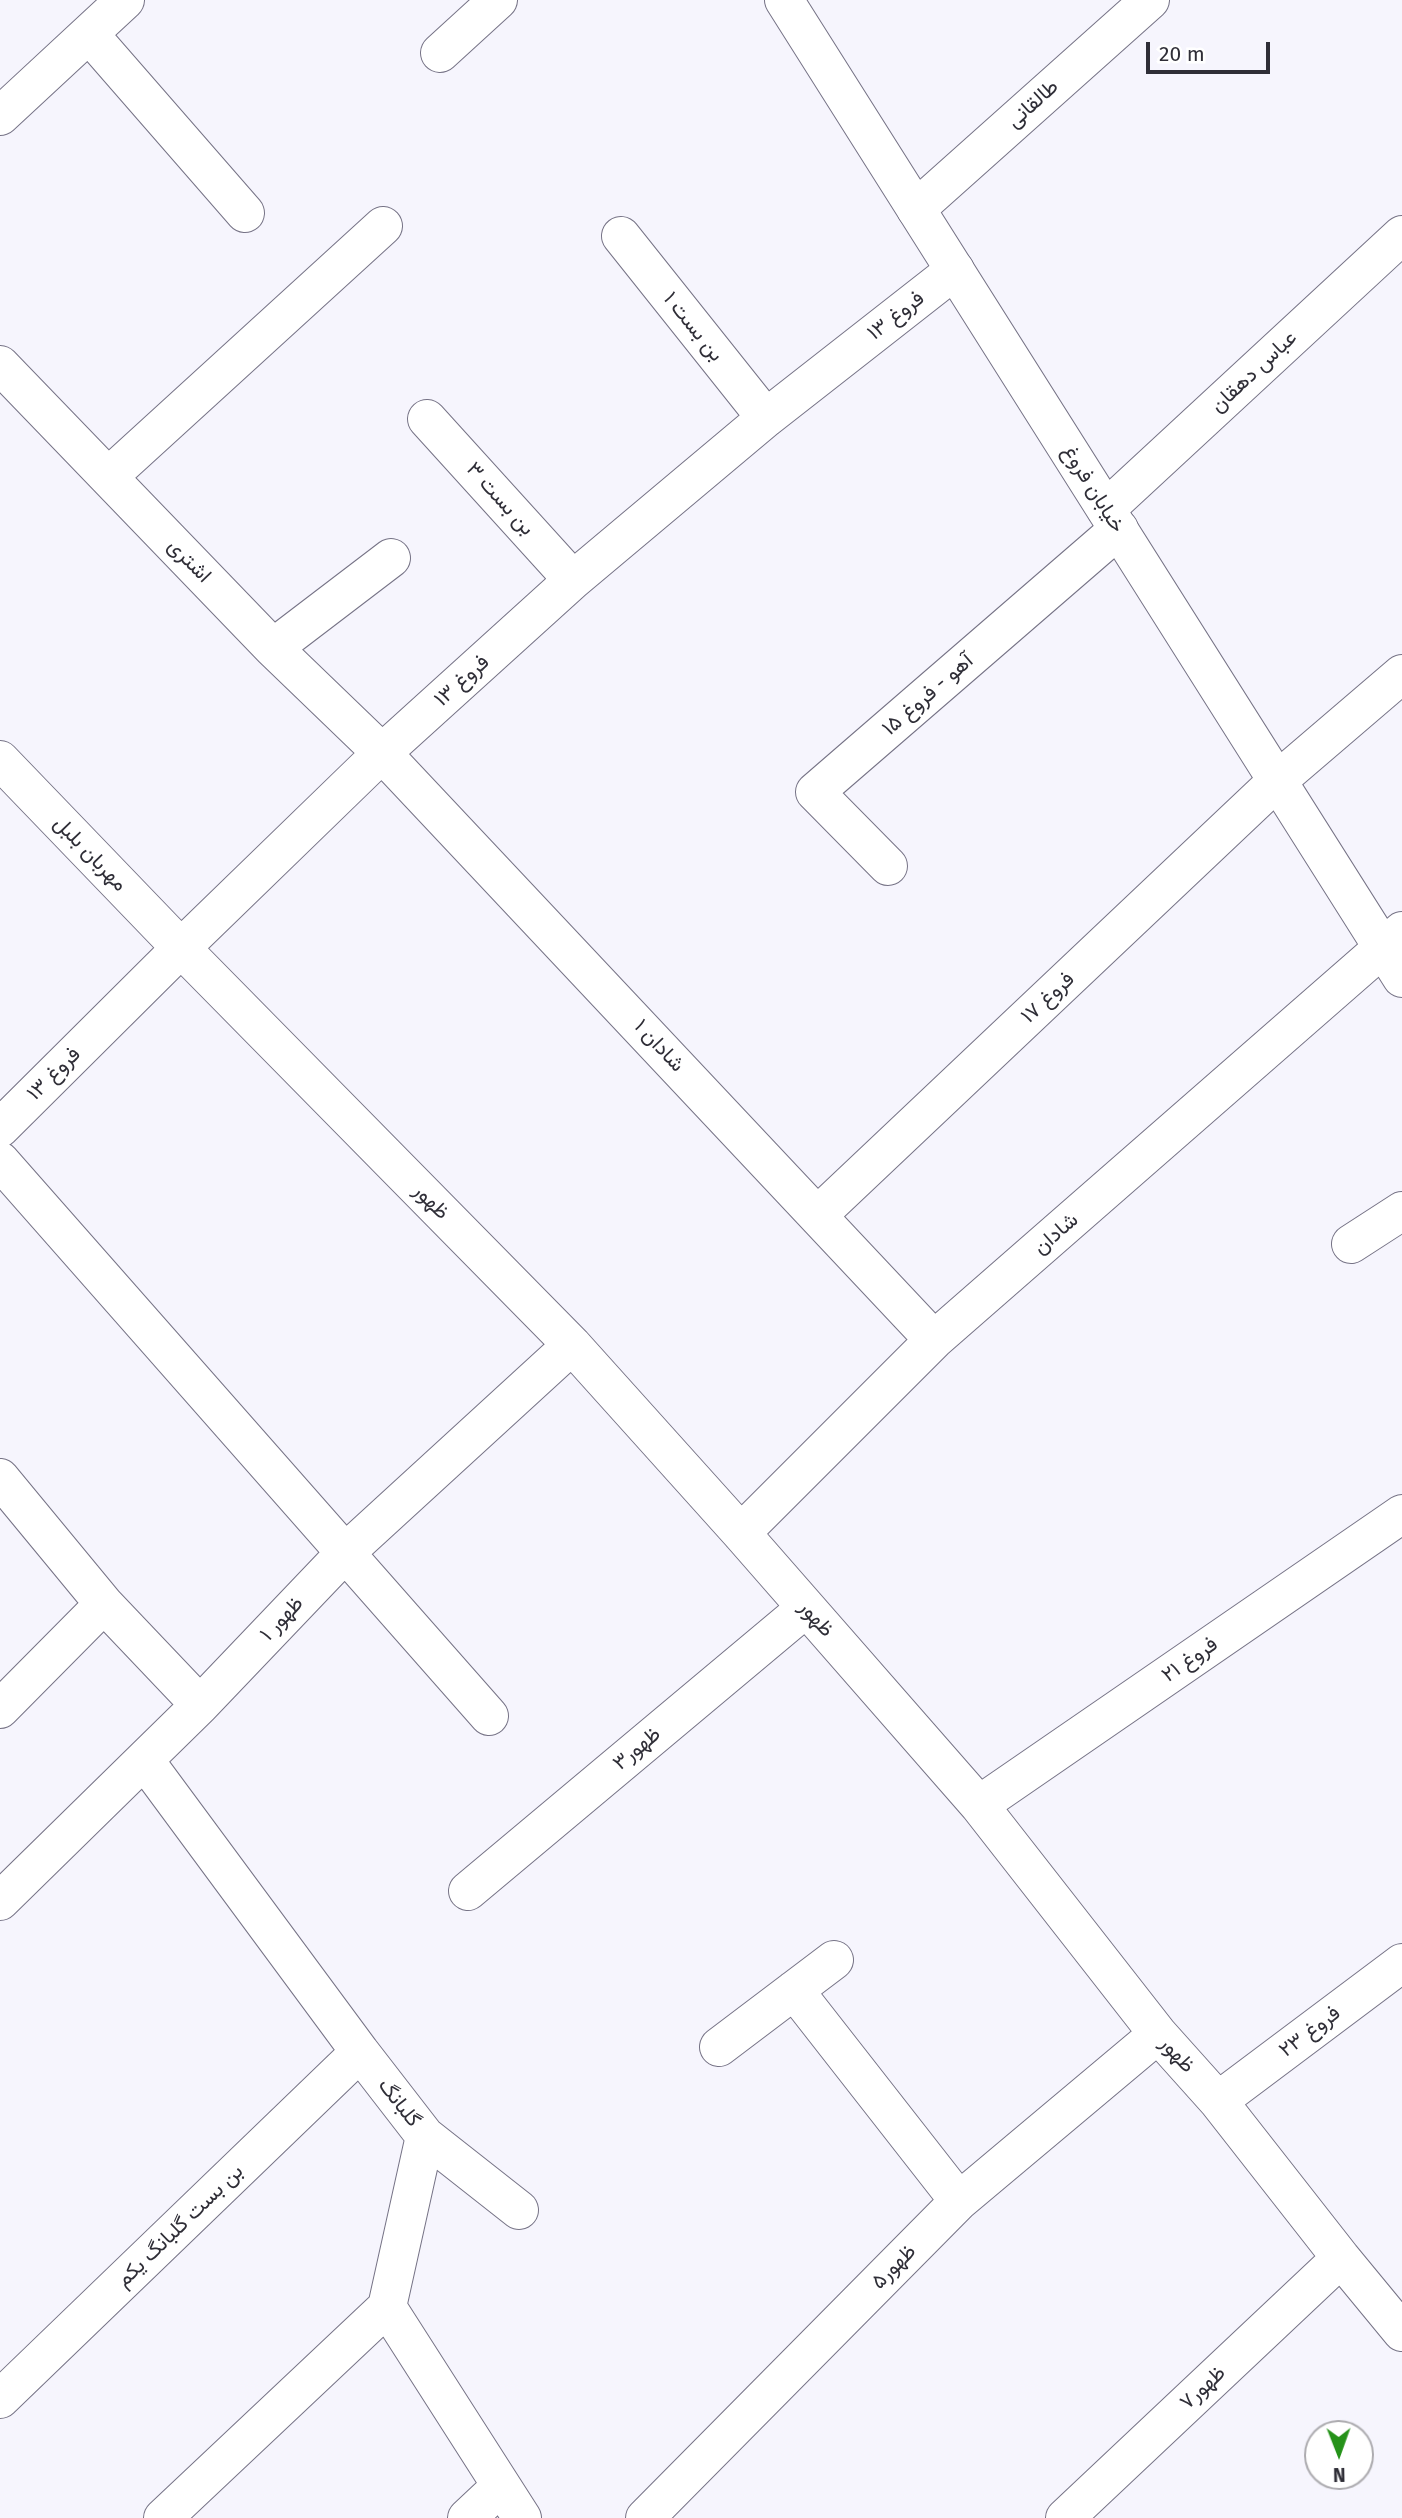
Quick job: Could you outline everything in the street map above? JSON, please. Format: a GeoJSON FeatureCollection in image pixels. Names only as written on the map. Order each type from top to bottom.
{"type":"FeatureCollection","features":[{"type":"Feature","properties":{"kind":"street"},"geometry":{"type":"LineString","coordinates":[[0,117],[125,0]]}},
{"type":"Feature","properties":{"kind":"street"},"geometry":{"type":"LineString","coordinates":[[440,53],[498,0]]}},
{"type":"Feature","properties":{"kind":"street","name":"خیابان فروغ"},"geometry":{"type":"LineString","coordinates":[[785,0],[1277,781],[1395,952]]}},
{"type":"Feature","properties":{"kind":"street","name":"طالقانی"},"geometry":{"type":"LineString","coordinates":[[916,209],[1150,0]]}},
{"type":"Feature","properties":{"kind":"street"},"geometry":{"type":"LineString","coordinates":[[89,34],[245,213]]}},
{"type":"Feature","properties":{"kind":"street"},"geometry":{"type":"LineString","coordinates":[[108,477],[383,226]]}},
{"type":"Feature","properties":{"kind":"street","name":"عباس دهقان"},"geometry":{"type":"LineString","coordinates":[[1112,519],[1402,235]]}},
{"type":"Feature","properties":{"kind":"street","name":"بن بست ۱"},"geometry":{"type":"LineString","coordinates":[[621,236],[766,418]]}},
{"type":"Feature","properties":{"kind":"street","name":"فروغ ۱۳"},"geometry":{"type":"LineString","coordinates":[[0,1128],[181,948],[383,754],[573,580],[766,418],[955,270]]}},
{"type":"Feature","properties":{"kind":"street","name":"اشتری"},"geometry":{"type":"LineString","coordinates":[[0,365],[273,648],[383,754]]}},
{"type":"Feature","properties":{"kind":"street","name":"بن بست ۳"},"geometry":{"type":"LineString","coordinates":[[427,419],[573,580]]}},
{"type":"Feature","properties":{"kind":"street","name":"آهو - فروغ ۱۵"},"geometry":{"type":"LineString","coordinates":[[888,866],[815,792],[1112,519]]}},
{"type":"Feature","properties":{"kind":"street"},"geometry":{"type":"LineString","coordinates":[[273,648],[391,558]]}},
{"type":"Feature","properties":{"kind":"street","name":"فروغ ۱۷"},"geometry":{"type":"LineString","coordinates":[[818,1215],[1277,781],[1402,674]]}},
{"type":"Feature","properties":{"kind":"street","name":"شادان ۱"},"geometry":{"type":"LineString","coordinates":[[383,754],[934,1340]]}},
{"type":"Feature","properties":{"kind":"street","name":"مهربان بلبل"},"geometry":{"type":"LineString","coordinates":[[0,760],[181,948]]}},
{"type":"Feature","properties":{"kind":"street","name":"ظهور"},"geometry":{"type":"LineString","coordinates":[[181,948],[572,1345],[741,1533],[979,1805],[1158,2034],[1218,2101],[1340,2258],[1402,2332]]}},
{"type":"Feature","properties":{"kind":"street","name":"شادان"},"geometry":{"type":"LineString","coordinates":[[741,1533],[934,1340],[1395,952]]}},
{"type":"Feature","properties":{"kind":"street"},"geometry":{"type":"LineString","coordinates":[[0,1161],[489,1716]]}},
{"type":"Feature","properties":{"kind":"street"},"geometry":{"type":"LineString","coordinates":[[1351,1244],[1402,1211]]}},
{"type":"Feature","properties":{"kind":"street","name":"ظهور ۱"},"geometry":{"type":"LineString","coordinates":[[0,1901],[145,1761],[346,1552],[572,1345]]}},
{"type":"Feature","properties":{"kind":"street"},"geometry":{"type":"LineString","coordinates":[[0,1478],[104,1604],[200,1705]]}},
{"type":"Feature","properties":{"kind":"street","name":"فروغ ۲۱"},"geometry":{"type":"LineString","coordinates":[[979,1805],[1402,1514]]}},
{"type":"Feature","properties":{"kind":"street"},"geometry":{"type":"LineString","coordinates":[[0,1709],[104,1604]]}},
{"type":"Feature","properties":{"kind":"street","name":"ظهور۳"},"geometry":{"type":"LineString","coordinates":[[468,1891],[806,1608]]}},
{"type":"Feature","properties":{"kind":"street","name":"گلبانگ"},"geometry":{"type":"LineString","coordinates":[[145,1761],[425,2136],[387,2306]]}},
{"type":"Feature","properties":{"kind":"street"},"geometry":{"type":"LineString","coordinates":[[719,2048],[834,1960]]}},
{"type":"Feature","properties":{"kind":"street","name":"فروغ ۲۳"},"geometry":{"type":"LineString","coordinates":[[1218,2101],[1402,1963]]}},
{"type":"Feature","properties":{"kind":"street"},"geometry":{"type":"LineString","coordinates":[[794,1990],[959,2202]]}},
{"type":"Feature","properties":{"kind":"street","name":"ظهور۵"},"geometry":{"type":"LineString","coordinates":[[645,2518],[959,2202],[1158,2034]]}},
{"type":"Feature","properties":{"kind":"street","name":"بن بست گلبانگ یکم"},"geometry":{"type":"LineString","coordinates":[[0,2399],[360,2052]]}},
{"type":"Feature","properties":{"kind":"street"},"geometry":{"type":"LineString","coordinates":[[425,2136],[519,2210]]}},
{"type":"Feature","properties":{"kind":"street","name":"ظهور۷"},"geometry":{"type":"LineString","coordinates":[[1065,2518],[1340,2258]]}},
{"type":"Feature","properties":{"kind":"street"},"geometry":{"type":"LineString","coordinates":[[163,2518],[387,2306],[522,2518]]}},
{"type":"Feature","properties":{"kind":"street"},"geometry":{"type":"LineString","coordinates":[[467,2518],[500,2487]]}}]}
